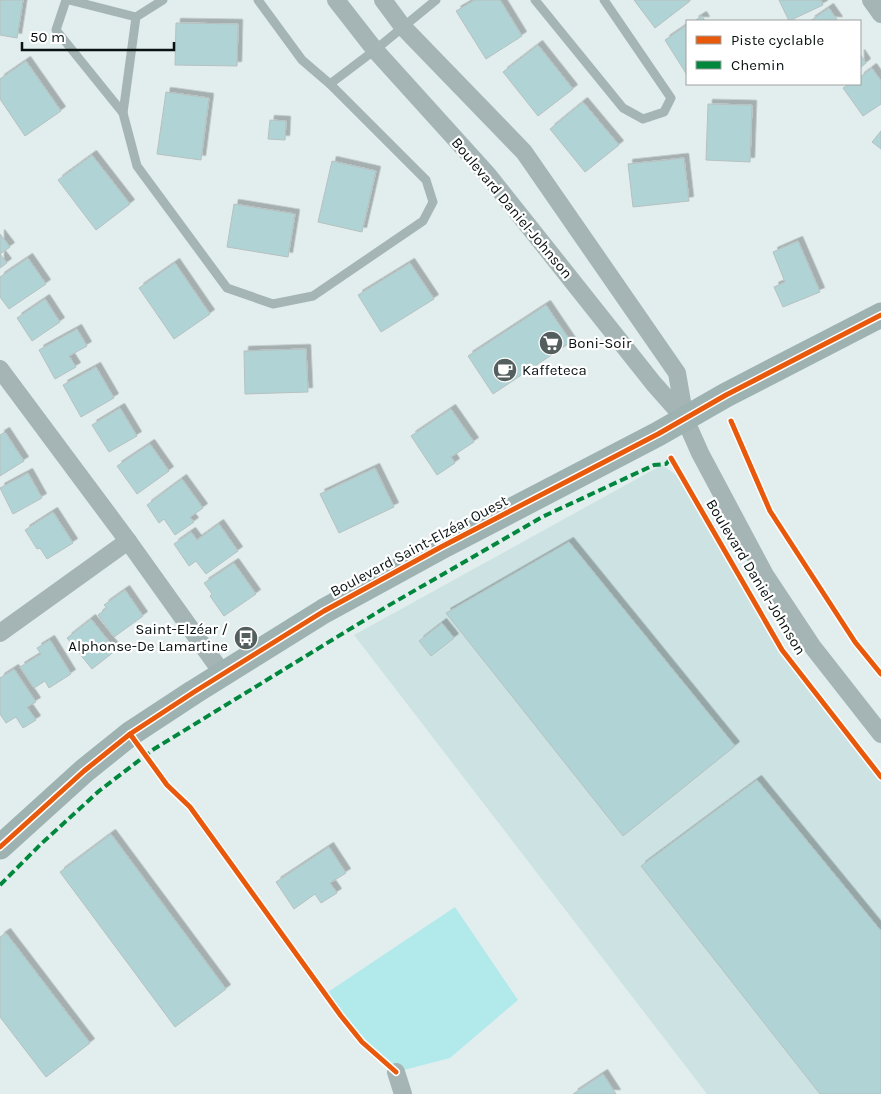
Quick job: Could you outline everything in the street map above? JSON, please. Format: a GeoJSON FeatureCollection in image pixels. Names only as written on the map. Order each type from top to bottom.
{"type":"FeatureCollection","features":[{"type":"Feature","properties":{"kind":"street","name":"Boulevard Daniel-Johnson"},"geometry":{"type":"LineString","coordinates":[[336,0],[375,50],[488,175],[654,384],[685,419]]}},
{"type":"Feature","properties":{"kind":"street","name":"Boulevard Daniel-Johnson"},"geometry":{"type":"LineString","coordinates":[[383,0],[403,27],[524,152],[677,373],[685,419],[700,454],[770,583],[812,646],[881,734]]}},
{"type":"Feature","properties":{"kind":"street"},"geometry":{"type":"LineString","coordinates":[[871,0],[881,14]]}},
{"type":"Feature","properties":{"kind":"street","name":"Boulevard Saint-Elzéar Ouest"},"geometry":{"type":"LineString","coordinates":[[0,847],[100,757],[152,719],[324,612],[368,586],[685,419],[726,395],[881,315]]}},
{"type":"Feature","properties":{"kind":"street"},"geometry":{"type":"LineString","coordinates":[[0,369],[128,541],[223,674]]}},
{"type":"Feature","properties":{"kind":"street"},"geometry":{"type":"LineString","coordinates":[[0,633],[128,541]]}},
{"type":"Feature","properties":{"kind":"street"},"geometry":{"type":"LineString","coordinates":[[396,1072],[403,1094]]}},
{"type":"Feature","properties":{"kind":"lane"},"geometry":{"type":"LineString","coordinates":[[123,113],[56,30],[68,0],[136,17],[163,0]]}},
{"type":"Feature","properties":{"kind":"lane"},"geometry":{"type":"LineString","coordinates":[[136,17],[123,113],[137,166],[227,288],[273,304],[313,296],[423,221],[433,202],[426,180],[330,84],[302,60],[258,0]]}},
{"type":"Feature","properties":{"kind":"lane"},"geometry":{"type":"LineString","coordinates":[[330,84],[436,0]]}},
{"type":"Feature","properties":{"kind":"lane"},"geometry":{"type":"LineString","coordinates":[[535,0],[623,108],[643,119],[664,112],[671,98],[604,0]]}},
{"type":"Feature","properties":{"kind":"shaded area"},"geometry":{"type":"Polygon","coordinates":[[[662,465],[686,482],[724,558],[772,634],[881,772],[881,1094],[707,1094],[354,635],[662,465]]]}},
{"type":"Feature","properties":{"kind":"shaded area"},"geometry":{"type":"Polygon","coordinates":[[[455,907],[518,1000],[450,1058],[396,1072],[362,1042],[325,994],[455,907]]]}},
{"type":"Feature","properties":{"kind":"building"},"geometry":{"type":"Polygon","coordinates":[[[0,0],[23,0],[17,38],[0,35],[0,0]]]}},
{"type":"Feature","properties":{"kind":"building"},"geometry":{"type":"Polygon","coordinates":[[[475,0],[500,0],[522,36],[486,59],[456,11],[475,0]]]}},
{"type":"Feature","properties":{"kind":"building"},"geometry":{"type":"Polygon","coordinates":[[[634,0],[689,0],[690,1],[655,28],[634,0]]]}},
{"type":"Feature","properties":{"kind":"building"},"geometry":{"type":"Polygon","coordinates":[[[779,0],[821,0],[823,5],[789,20],[779,0]]]}},
{"type":"Feature","properties":{"kind":"building"},"geometry":{"type":"Polygon","coordinates":[[[829,8],[837,20],[811,20],[829,8]]]}},
{"type":"Feature","properties":{"kind":"building"},"geometry":{"type":"Polygon","coordinates":[[[702,16],[704,20],[696,20],[702,16]]]}},
{"type":"Feature","properties":{"kind":"building"},"geometry":{"type":"Polygon","coordinates":[[[176,23],[238,24],[237,66],[175,65],[176,23]]]}},
{"type":"Feature","properties":{"kind":"building"},"geometry":{"type":"Polygon","coordinates":[[[686,26],[686,73],[665,40],[686,26]]]}},
{"type":"Feature","properties":{"kind":"building"},"geometry":{"type":"Polygon","coordinates":[[[538,45],[573,89],[538,116],[503,72],[538,45]]]}},
{"type":"Feature","properties":{"kind":"building"},"geometry":{"type":"Polygon","coordinates":[[[861,56],[866,63],[861,67],[861,56]]]}},
{"type":"Feature","properties":{"kind":"building"},"geometry":{"type":"Polygon","coordinates":[[[26,61],[61,111],[25,136],[0,99],[0,79],[26,61]]]}},
{"type":"Feature","properties":{"kind":"building"},"geometry":{"type":"Polygon","coordinates":[[[872,68],[881,81],[881,104],[863,116],[843,88],[848,85],[861,85],[861,76],[872,68]]]}},
{"type":"Feature","properties":{"kind":"building"},"geometry":{"type":"Polygon","coordinates":[[[166,92],[209,98],[201,160],[157,154],[166,92]]]}},
{"type":"Feature","properties":{"kind":"building"},"geometry":{"type":"Polygon","coordinates":[[[583,102],[619,145],[585,172],[550,129],[583,102]]]}},
{"type":"Feature","properties":{"kind":"building"},"geometry":{"type":"Polygon","coordinates":[[[708,104],[752,105],[750,162],[706,160],[708,104]]]}},
{"type":"Feature","properties":{"kind":"building"},"geometry":{"type":"Polygon","coordinates":[[[270,120],[286,121],[285,140],[268,139],[270,120]]]}},
{"type":"Feature","properties":{"kind":"building"},"geometry":{"type":"Polygon","coordinates":[[[881,131],[881,149],[872,142],[881,131]]]}},
{"type":"Feature","properties":{"kind":"building"},"geometry":{"type":"Polygon","coordinates":[[[92,155],[130,204],[96,230],[58,180],[92,155]]]}},
{"type":"Feature","properties":{"kind":"building"},"geometry":{"type":"Polygon","coordinates":[[[684,158],[689,201],[633,207],[628,164],[684,158]]]}},
{"type":"Feature","properties":{"kind":"building"},"geometry":{"type":"Polygon","coordinates":[[[332,161],[376,171],[362,232],[318,222],[332,161]]]}},
{"type":"Feature","properties":{"kind":"building"},"geometry":{"type":"Polygon","coordinates":[[[234,204],[295,214],[288,257],[227,247],[234,204]]]}},
{"type":"Feature","properties":{"kind":"building"},"geometry":{"type":"Polygon","coordinates":[[[0,234],[10,247],[0,254],[0,234]]]}},
{"type":"Feature","properties":{"kind":"building"},"geometry":{"type":"Polygon","coordinates":[[[798,241],[820,292],[783,307],[774,287],[785,282],[773,252],[798,241]]]}},
{"type":"Feature","properties":{"kind":"building"},"geometry":{"type":"Polygon","coordinates":[[[0,254],[7,263],[0,268],[0,254]]]}},
{"type":"Feature","properties":{"kind":"building"},"geometry":{"type":"Polygon","coordinates":[[[28,258],[46,284],[9,309],[0,297],[0,277],[28,258]]]}},
{"type":"Feature","properties":{"kind":"building"},"geometry":{"type":"Polygon","coordinates":[[[175,263],[210,314],[174,339],[139,288],[175,263]]]}},
{"type":"Feature","properties":{"kind":"building"},"geometry":{"type":"Polygon","coordinates":[[[410,263],[434,299],[381,332],[358,295],[410,263]]]}},
{"type":"Feature","properties":{"kind":"building"},"geometry":{"type":"Polygon","coordinates":[[[45,299],[60,322],[32,341],[17,318],[45,299]]]}},
{"type":"Feature","properties":{"kind":"building"},"geometry":{"type":"Polygon","coordinates":[[[546,305],[571,342],[493,394],[468,356],[546,305]]]}},
{"type":"Feature","properties":{"kind":"building"},"geometry":{"type":"Polygon","coordinates":[[[77,329],[87,346],[69,356],[76,367],[55,379],[39,350],[77,329]]]}},
{"type":"Feature","properties":{"kind":"building"},"geometry":{"type":"Polygon","coordinates":[[[306,349],[308,392],[245,394],[244,351],[306,349]]]}},
{"type":"Feature","properties":{"kind":"building"},"geometry":{"type":"Polygon","coordinates":[[[96,367],[114,398],[81,417],[63,385],[96,367]]]}},
{"type":"Feature","properties":{"kind":"building"},"geometry":{"type":"Polygon","coordinates":[[[120,408],[137,436],[109,452],[92,425],[120,408]]]}},
{"type":"Feature","properties":{"kind":"building"},"geometry":{"type":"Polygon","coordinates":[[[451,409],[474,442],[451,457],[455,463],[437,475],[411,436],[451,409]]]}},
{"type":"Feature","properties":{"kind":"building"},"geometry":{"type":"Polygon","coordinates":[[[5,432],[24,461],[0,476],[0,435],[5,432]]]}},
{"type":"Feature","properties":{"kind":"building"},"geometry":{"type":"Polygon","coordinates":[[[150,444],[169,471],[137,494],[117,466],[150,444]]]}},
{"type":"Feature","properties":{"kind":"building"},"geometry":{"type":"Polygon","coordinates":[[[375,468],[394,507],[339,533],[320,494],[375,468]]]}},
{"type":"Feature","properties":{"kind":"building"},"geometry":{"type":"Polygon","coordinates":[[[28,473],[42,498],[13,514],[0,488],[28,473]]]}},
{"type":"Feature","properties":{"kind":"building"},"geometry":{"type":"Polygon","coordinates":[[[182,479],[203,508],[190,517],[194,522],[175,535],[164,519],[159,523],[147,505],[182,479]]]}},
{"type":"Feature","properties":{"kind":"building"},"geometry":{"type":"Polygon","coordinates":[[[53,512],[73,543],[47,559],[40,548],[37,549],[25,530],[53,512]]]}},
{"type":"Feature","properties":{"kind":"building"},"geometry":{"type":"Polygon","coordinates":[[[219,524],[238,551],[206,574],[196,561],[189,566],[174,544],[191,532],[197,540],[219,524]]]}},
{"type":"Feature","properties":{"kind":"building"},"geometry":{"type":"Polygon","coordinates":[[[569,542],[735,746],[623,836],[446,613],[569,542]]]}},
{"type":"Feature","properties":{"kind":"building"},"geometry":{"type":"Polygon","coordinates":[[[234,563],[256,594],[224,616],[210,596],[212,594],[204,583],[234,563]]]}},
{"type":"Feature","properties":{"kind":"building"},"geometry":{"type":"Polygon","coordinates":[[[125,590],[143,616],[114,637],[98,615],[107,608],[104,605],[125,590]]]}},
{"type":"Feature","properties":{"kind":"building"},"geometry":{"type":"Polygon","coordinates":[[[91,619],[116,650],[92,669],[67,638],[91,619]]]}},
{"type":"Feature","properties":{"kind":"building"},"geometry":{"type":"Polygon","coordinates":[[[442,623],[454,638],[431,656],[419,641],[442,623]]]}},
{"type":"Feature","properties":{"kind":"building"},"geometry":{"type":"Polygon","coordinates":[[[50,640],[71,674],[49,688],[45,681],[34,688],[20,667],[41,654],[37,648],[50,640]]]}},
{"type":"Feature","properties":{"kind":"building"},"geometry":{"type":"Polygon","coordinates":[[[14,669],[36,702],[27,707],[36,720],[23,728],[16,717],[6,723],[0,714],[0,678],[14,669]]]}},
{"type":"Feature","properties":{"kind":"building"},"geometry":{"type":"Polygon","coordinates":[[[757,780],[881,931],[881,1094],[820,1094],[641,866],[757,780]]]}},
{"type":"Feature","properties":{"kind":"building"},"geometry":{"type":"Polygon","coordinates":[[[111,834],[226,989],[175,1027],[60,872],[111,834]]]}},
{"type":"Feature","properties":{"kind":"building"},"geometry":{"type":"Polygon","coordinates":[[[329,847],[346,873],[330,883],[337,893],[321,903],[315,894],[294,909],[276,882],[329,847]]]}},
{"type":"Feature","properties":{"kind":"building"},"geometry":{"type":"Polygon","coordinates":[[[6,933],[90,1043],[46,1077],[0,1017],[0,937],[6,933]]]}},
{"type":"Feature","properties":{"kind":"building"},"geometry":{"type":"Polygon","coordinates":[[[603,1074],[616,1094],[573,1094],[603,1074]]]}},
{"type":"Feature","properties":{"kind":"marked path"},"geometry":{"type":"LineString","coordinates":[[0,885],[41,844],[99,791],[154,749],[386,607],[542,517],[654,465],[666,464],[671,458]]}},
{"type":"Feature","properties":{"kind":"cycle path"},"geometry":{"type":"LineString","coordinates":[[0,847],[84,771],[130,734],[324,611],[441,547],[658,434],[726,395],[881,315]]}},
{"type":"Feature","properties":{"kind":"cycle path"},"geometry":{"type":"LineString","coordinates":[[731,421],[770,511],[855,642],[881,674]]}},
{"type":"Feature","properties":{"kind":"cycle path"},"geometry":{"type":"LineString","coordinates":[[671,458],[782,650],[881,777]]}},
{"type":"Feature","properties":{"kind":"cycle path"},"geometry":{"type":"LineString","coordinates":[[130,734],[167,785],[190,807],[341,1016],[362,1042],[396,1072]]}},
{"type":"Feature","properties":{"kind":"place","name":"Boni-Soir"},"geometry":{"type":"Point","coordinates":[551,343]}},
{"type":"Feature","properties":{"kind":"place","name":"Kaffeteca"},"geometry":{"type":"Point","coordinates":[505,370]}},
{"type":"Feature","properties":{"kind":"place","name":"Saint-Elzéar / Alphonse-De Lamartine"},"geometry":{"type":"Point","coordinates":[246,638]}}]}
